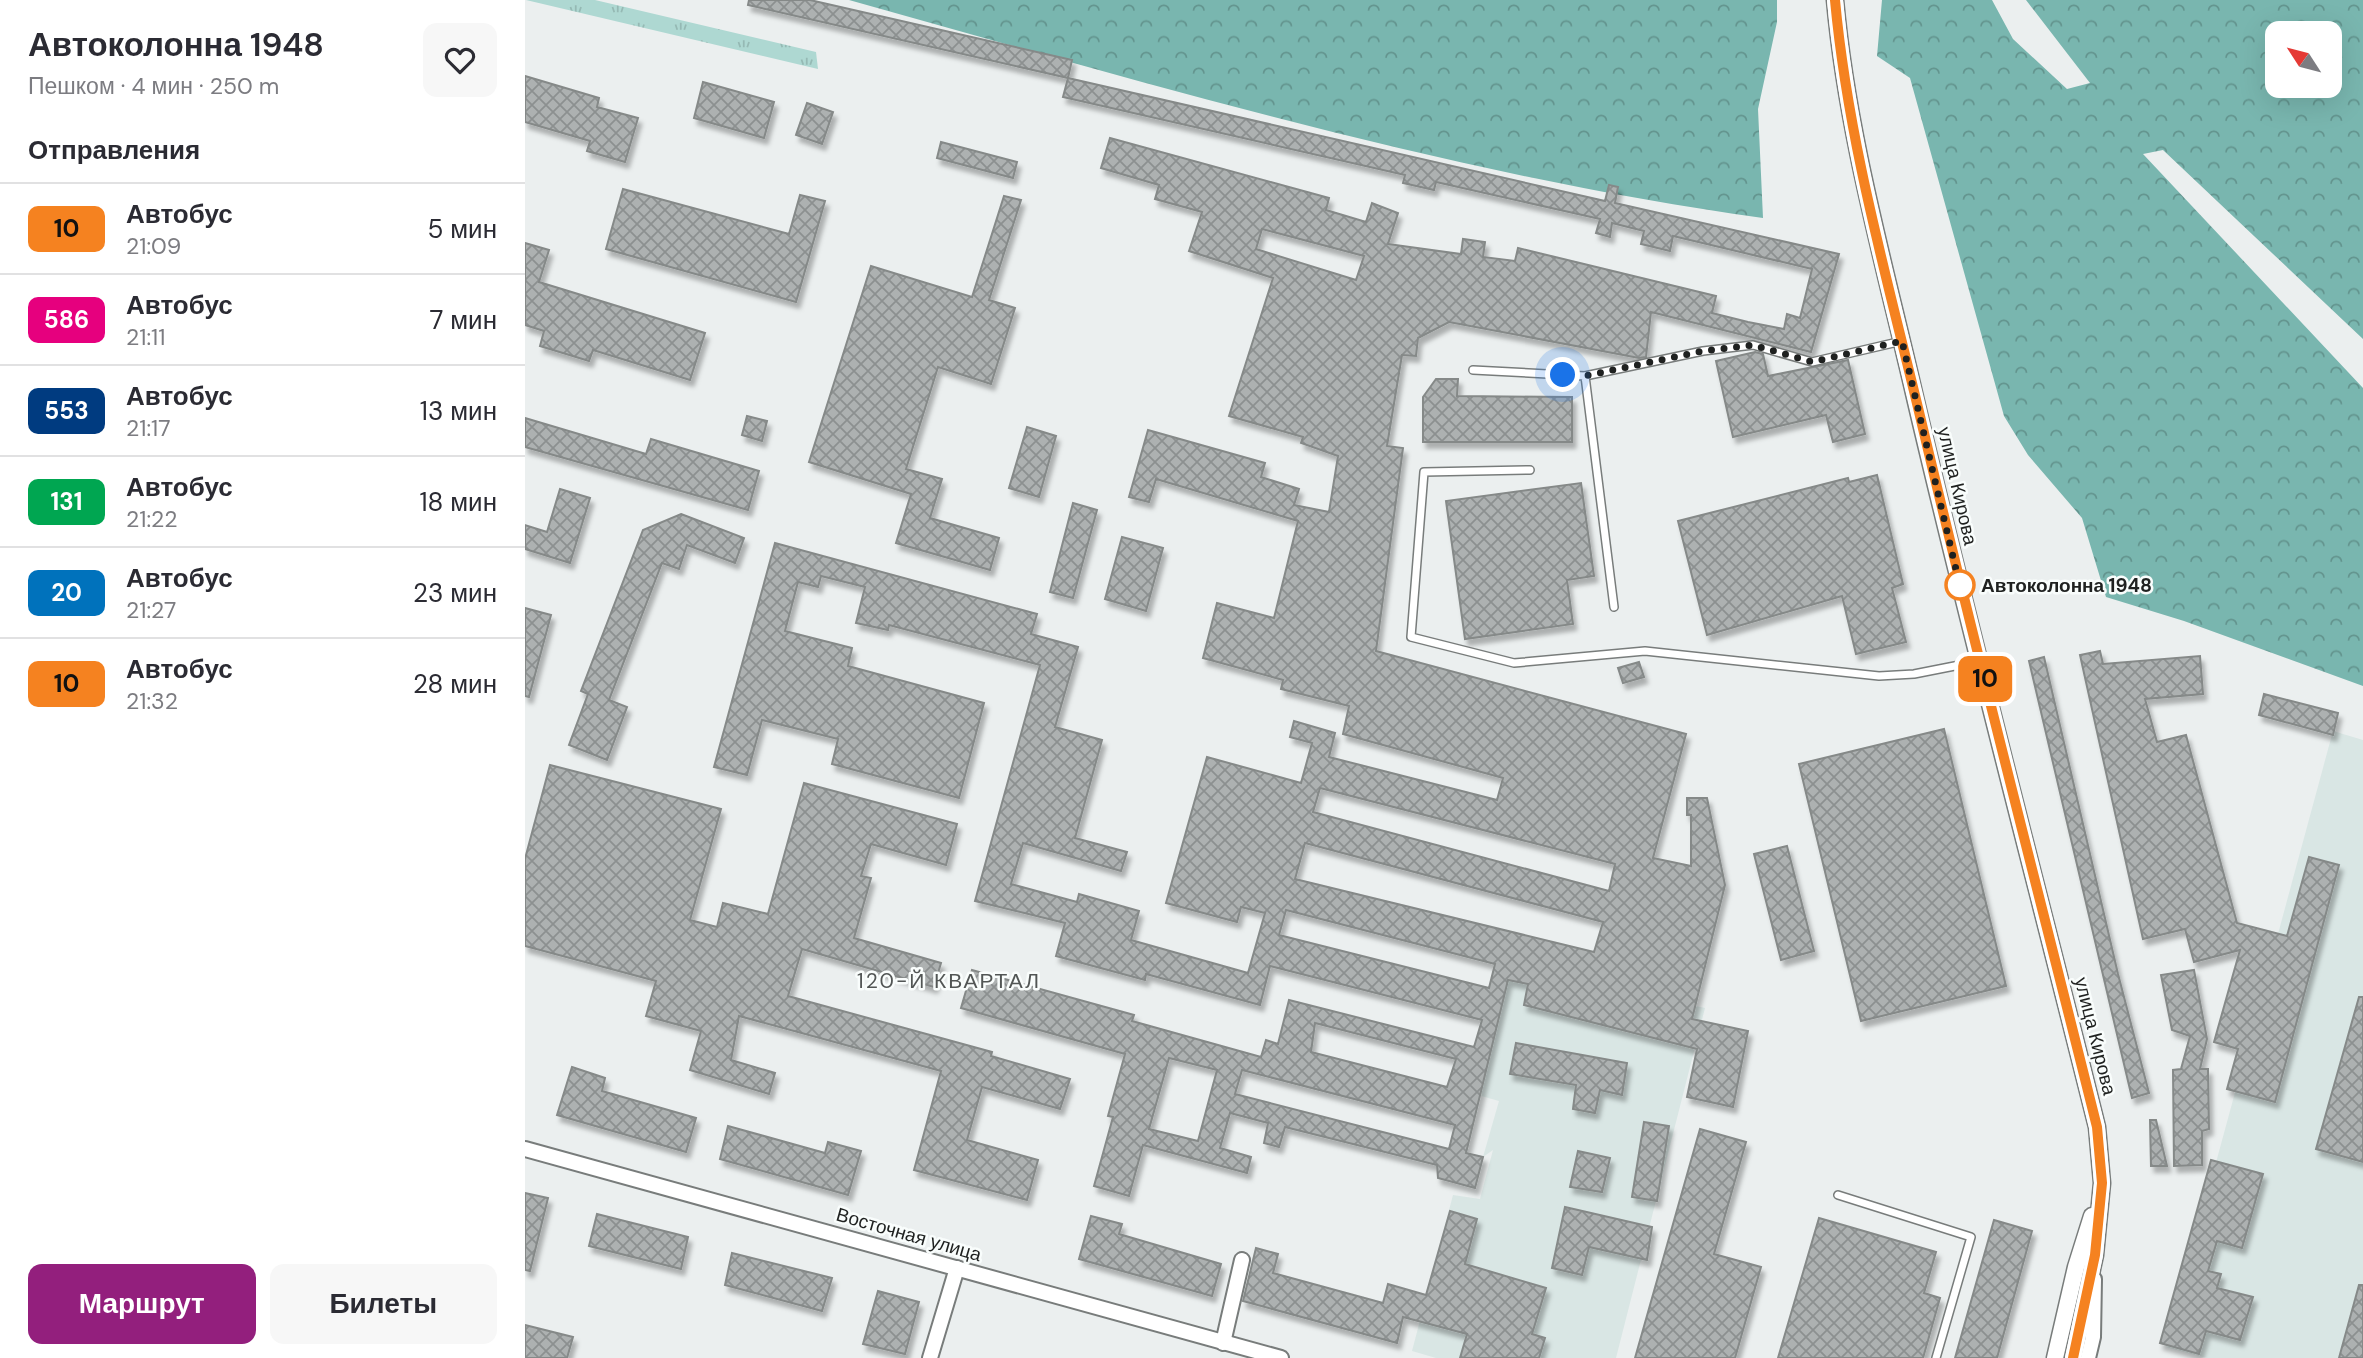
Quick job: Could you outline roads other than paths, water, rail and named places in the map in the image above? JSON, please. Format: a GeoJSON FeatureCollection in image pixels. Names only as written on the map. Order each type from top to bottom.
{"type":"FeatureCollection","features":[{"type":"Feature","properties":{"kind":"street","name":"улица Кирова"},"geometry":{"type":"LineString","coordinates":[[1835,0],[1843,77],[1902,341],[1956,573],[2097,1127],[2102,1183],[2095,1255],[2073,1358]]}},
{"type":"Feature","properties":{"kind":"street","name":"Восточная улица"},"geometry":{"type":"LineString","coordinates":[[525,1149],[1281,1358]]}},
{"type":"Feature","properties":{"kind":"street","name":"улица Кирова"},"geometry":{"type":"LineString","coordinates":[[2055,1358],[2076,1267],[2102,1183]]}},
{"type":"Feature","properties":{"kind":"street"},"geometry":{"type":"LineString","coordinates":[[2088,1358],[2093,1337],[2095,1255]]}},
{"type":"Feature","properties":{"kind":"street"},"geometry":{"type":"LineString","coordinates":[[1223,1343],[1242,1260]]}},
{"type":"Feature","properties":{"kind":"street"},"geometry":{"type":"LineString","coordinates":[[930,1358],[957,1268]]}},
{"type":"Feature","properties":{"kind":"lane"},"geometry":{"type":"LineString","coordinates":[[1473,370],[1585,376],[1703,351],[1753,345],[1812,362],[1902,341]]}},
{"type":"Feature","properties":{"kind":"lane"},"geometry":{"type":"LineString","coordinates":[[1585,376],[1614,607]]}},
{"type":"Feature","properties":{"kind":"lane"},"geometry":{"type":"LineString","coordinates":[[1530,470],[1424,471],[1411,637],[1514,663],[1645,651],[1879,676],[1914,674],[1980,661]]}},
{"type":"Feature","properties":{"kind":"lane"},"geometry":{"type":"LineString","coordinates":[[1838,1195],[1971,1237],[1935,1358]]}},
{"type":"Feature","properties":{"kind":"place","name":"Автоколонна 1948"},"geometry":{"type":"Point","coordinates":[1960,585]}},
{"type":"Feature","properties":{"kind":"district","name":"120-Й КВАРТАЛ"},"geometry":{"type":"Point","coordinates":[949,981]}}]}
